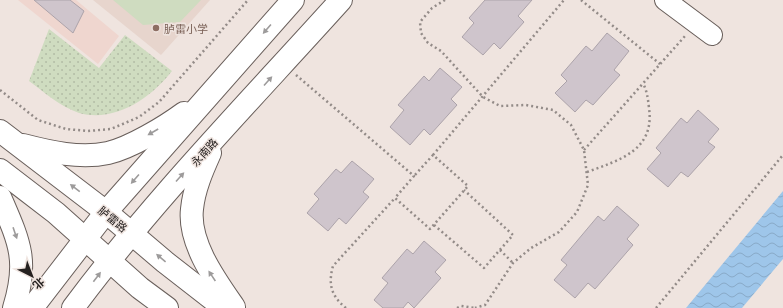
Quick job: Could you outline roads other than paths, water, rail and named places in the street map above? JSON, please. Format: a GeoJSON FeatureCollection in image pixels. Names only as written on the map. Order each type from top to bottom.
{"type":"FeatureCollection","features":[{"type":"Feature","properties":{"kind":"main road"},"geometry":{"type":"LineString","coordinates":[[32,308],[106,212],[293,0]]}},
{"type":"Feature","properties":{"kind":"main road","name":"永南路"},"geometry":{"type":"LineString","coordinates":[[73,308],[131,233],[341,0]]}},
{"type":"Feature","properties":{"kind":"main road"},"geometry":{"type":"LineString","coordinates":[[8,137],[50,152],[74,155],[108,153],[138,140],[174,120],[209,95]]}},
{"type":"Feature","properties":{"kind":"main road"},"geometry":{"type":"LineString","coordinates":[[218,136],[198,180],[191,210],[199,250],[207,269],[234,308]]}},
{"type":"Feature","properties":{"kind":"main road","name":"胪雷路"},"geometry":{"type":"LineString","coordinates":[[8,137],[106,212],[224,308]]}},
{"type":"Feature","properties":{"kind":"main road"},"geometry":{"type":"LineString","coordinates":[[0,170],[56,213],[140,288],[167,308]]}},
{"type":"Feature","properties":{"kind":"main road"},"geometry":{"type":"LineString","coordinates":[[0,197],[20,247],[23,266],[20,292],[14,308]]}},
{"type":"Feature","properties":{"kind":"street"},"geometry":{"type":"LineString","coordinates":[[665,0],[712,35]]}},
{"type":"Feature","properties":{"kind":"water"},"geometry":{"type":"Polygon","coordinates":[[[783,191],[783,259],[742,308],[686,308],[783,191]]]}},
{"type":"Feature","properties":{"kind":"place","name":"胪雷小学"},"geometry":{"type":"Point","coordinates":[156,28]}}]}
